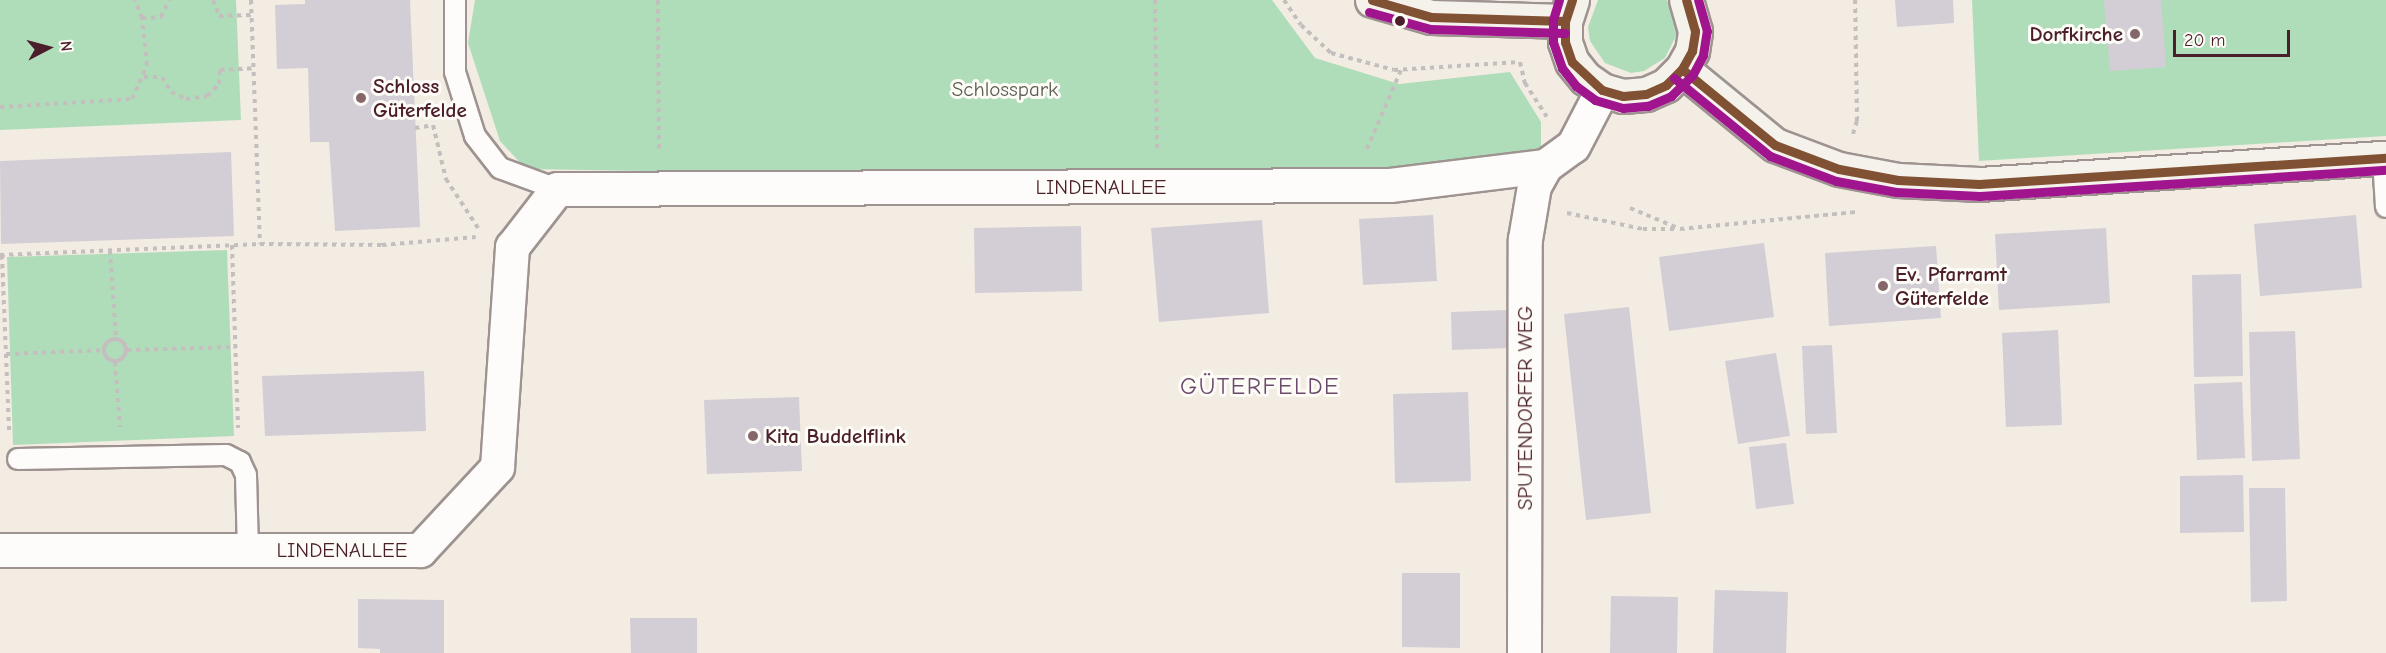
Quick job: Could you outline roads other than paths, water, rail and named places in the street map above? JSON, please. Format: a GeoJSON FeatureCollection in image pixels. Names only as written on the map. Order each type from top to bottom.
{"type":"FeatureCollection","features":[{"type":"Feature","properties":{"kind":"main road"},"geometry":{"type":"LineString","coordinates":[[1372,0],[1431,17],[1568,10],[1565,42],[1572,62],[1585,78],[1602,90],[1623,96],[1646,94],[1666,85],[1682,69],[1692,51],[1695,31],[1686,0]]}},
{"type":"Feature","properties":{"kind":"main road"},"geometry":{"type":"LineString","coordinates":[[1682,69],[1775,145],[1839,169],[1898,180],[1979,184],[2385,158]]}},
{"type":"Feature","properties":{"kind":"street","name":"LINDENALLEE"},"geometry":{"type":"LineString","coordinates":[[0,550],[420,550],[497,467],[512,247],[557,189],[1390,184],[1545,166],[1573,146],[1602,90]]}},
{"type":"Feature","properties":{"kind":"street","name":"SPUTENDORFER WEG"},"geometry":{"type":"LineString","coordinates":[[1524,653],[1525,239],[1534,186],[1545,166]]}},
{"type":"Feature","properties":{"kind":"lane","name":"LINDENALLEE"},"geometry":{"type":"LineString","coordinates":[[455,0],[455,72],[475,136],[500,168],[557,189]]}},
{"type":"Feature","properties":{"kind":"lane"},"geometry":{"type":"LineString","coordinates":[[2385,158],[2386,207]]}},
{"type":"Feature","properties":{"kind":"lane"},"geometry":{"type":"LineString","coordinates":[[18,459],[226,455],[240,462],[246,475],[248,549]]}},
{"type":"Feature","properties":{"kind":"place","name":"Dorfkirche"},"geometry":{"type":"Point","coordinates":[2135,34]}},
{"type":"Feature","properties":{"kind":"place","name":"Schloss Güterfelde"},"geometry":{"type":"Point","coordinates":[361,98]}},
{"type":"Feature","properties":{"kind":"place","name":"Ev. Pfarramt Güterfelde"},"geometry":{"type":"Point","coordinates":[1883,286]}},
{"type":"Feature","properties":{"kind":"place","name":"Kita Buddelflink"},"geometry":{"type":"Point","coordinates":[753,436]}},
{"type":"Feature","properties":{"kind":"district","name":"GÜTERFELDE"},"geometry":{"type":"Point","coordinates":[1260,387]}},
{"type":"Feature","properties":{"kind":"park label","name":"Schlosspark"},"geometry":{"type":"Point","coordinates":[1005,89]}}]}
